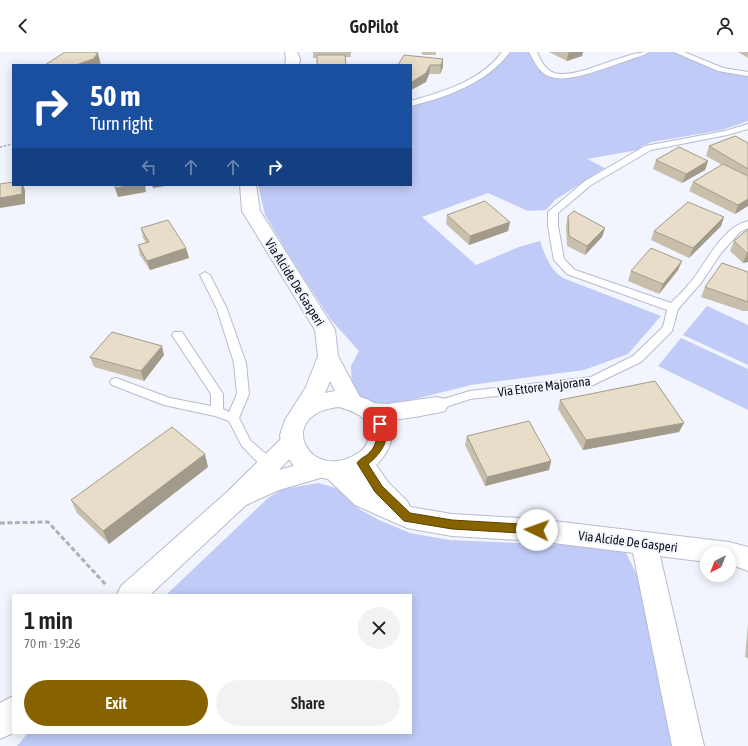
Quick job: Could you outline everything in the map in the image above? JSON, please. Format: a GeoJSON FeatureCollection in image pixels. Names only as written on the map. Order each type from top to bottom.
{"type":"FeatureCollection","features":[{"type":"Feature","properties":{"kind":"main road"},"geometry":{"type":"LineString","coordinates":[[291,52],[293,59],[292,64]]}},
{"type":"Feature","properties":{"kind":"main road","name":"Via Alcide De Gasperi"},"geometry":{"type":"LineString","coordinates":[[248,186],[251,211],[325,330],[328,356],[361,406]]}},
{"type":"Feature","properties":{"kind":"main road"},"geometry":{"type":"LineString","coordinates":[[327,470],[306,463],[296,454],[291,444],[290,431],[295,419],[304,410],[317,387],[328,356]]}},
{"type":"Feature","properties":{"kind":"main road"},"geometry":{"type":"LineString","coordinates":[[304,410],[327,400],[339,399],[387,412],[437,405]]}},
{"type":"Feature","properties":{"kind":"main road"},"geometry":{"type":"LineString","coordinates":[[382,433],[393,423],[437,405]]}},
{"type":"Feature","properties":{"kind":"main road"},"geometry":{"type":"LineString","coordinates":[[236,499],[273,482],[327,470],[349,469],[362,463],[373,455],[380,444],[382,433],[380,424],[361,406]]}},
{"type":"Feature","properties":{"kind":"main road"},"geometry":{"type":"LineString","coordinates":[[121,592],[236,499],[291,444]]}},
{"type":"Feature","properties":{"kind":"main road"},"geometry":{"type":"LineString","coordinates":[[362,463],[379,489],[407,517]]}},
{"type":"Feature","properties":{"kind":"main road","name":"Via Alcide De Gasperi"},"geometry":{"type":"LineString","coordinates":[[327,470],[364,498],[407,517],[452,525],[537,530],[700,550]]}},
{"type":"Feature","properties":{"kind":"main road"},"geometry":{"type":"LineString","coordinates":[[644,543],[688,746]]}},
{"type":"Feature","properties":{"kind":"main road","name":"Via Alcide De Gasperi"},"geometry":{"type":"LineString","coordinates":[[736,555],[748,559]]}},
{"type":"Feature","properties":{"kind":"main road"},"geometry":{"type":"LineString","coordinates":[[0,724],[12,712]]}},
{"type":"Feature","properties":{"kind":"lane"},"geometry":{"type":"LineString","coordinates":[[412,104],[464,84],[487,72],[502,59],[506,52]]}},
{"type":"Feature","properties":{"kind":"lane"},"geometry":{"type":"LineString","coordinates":[[533,52],[539,65],[552,75],[562,77],[645,52]]}},
{"type":"Feature","properties":{"kind":"lane"},"geometry":{"type":"LineString","coordinates":[[678,52],[731,74],[748,74]]}},
{"type":"Feature","properties":{"kind":"lane"},"geometry":{"type":"LineString","coordinates":[[674,308],[571,272],[559,260],[553,226],[553,212],[588,183],[648,148],[727,133],[748,126]]}},
{"type":"Feature","properties":{"kind":"lane","name":"Via Ettore Majorana"},"geometry":{"type":"LineString","coordinates":[[437,405],[470,395],[532,386],[593,381],[637,359],[668,328],[674,308],[697,281],[717,251],[737,230],[748,224]]}},
{"type":"Feature","properties":{"kind":"lane"},"geometry":{"type":"LineString","coordinates":[[205,275],[222,309],[240,362],[243,394],[233,418]]}},
{"type":"Feature","properties":{"kind":"lane"},"geometry":{"type":"LineString","coordinates":[[178,335],[216,394],[217,412]]}},
{"type":"Feature","properties":{"kind":"lane"},"geometry":{"type":"LineString","coordinates":[[116,382],[168,402],[217,412],[233,418],[246,443],[269,465]]}},
{"type":"Feature","properties":{"kind":"path"},"geometry":{"type":"LineString","coordinates":[[0,147],[12,144]]}},
{"type":"Feature","properties":{"kind":"path"},"geometry":{"type":"LineString","coordinates":[[0,523],[48,522],[121,592]]}},
{"type":"Feature","properties":{"kind":"shaded area"},"geometry":{"type":"Polygon","coordinates":[[[506,52],[533,52],[551,75],[562,77],[645,52],[678,52],[731,74],[748,74],[748,121],[722,130],[652,142],[642,146],[638,150],[587,159],[605,168],[555,200],[546,210],[528,211],[488,193],[422,217],[476,265],[519,247],[540,241],[548,262],[563,278],[661,316],[628,354],[584,370],[471,385],[415,399],[379,405],[363,401],[352,391],[351,366],[359,351],[331,320],[287,252],[265,215],[258,186],[412,186],[412,104],[441,94],[487,72],[506,52]]]}},
{"type":"Feature","properties":{"kind":"shaded area"},"geometry":{"type":"Polygon","coordinates":[[[707,306],[748,325],[748,365],[683,335],[707,306]]]}},
{"type":"Feature","properties":{"kind":"shaded area"},"geometry":{"type":"Polygon","coordinates":[[[681,338],[748,369],[748,410],[658,366],[681,338]]]}},
{"type":"Feature","properties":{"kind":"shaded area"},"geometry":{"type":"Polygon","coordinates":[[[319,483],[339,489],[359,509],[379,520],[410,533],[449,540],[563,545],[625,551],[643,587],[650,613],[652,653],[680,746],[17,746],[27,734],[412,734],[412,594],[167,594],[268,498],[283,489],[319,483]]]}},
{"type":"Feature","properties":{"kind":"building"},"geometry":{"type":"Polygon","coordinates":[[[65,52],[98,53],[93,59],[79,64],[47,64],[65,52]]]}},
{"type":"Feature","properties":{"kind":"building"},"geometry":{"type":"Polygon","coordinates":[[[317,55],[345,55],[346,64],[317,64],[317,55]]]}},
{"type":"Feature","properties":{"kind":"building"},"geometry":{"type":"Polygon","coordinates":[[[404,55],[443,59],[441,65],[430,65],[426,73],[412,82],[412,64],[399,64],[404,55]]]}},
{"type":"Feature","properties":{"kind":"building"},"geometry":{"type":"Polygon","coordinates":[[[735,136],[748,143],[748,169],[709,146],[735,136]]]}},
{"type":"Feature","properties":{"kind":"building"},"geometry":{"type":"Polygon","coordinates":[[[679,147],[708,161],[686,174],[656,160],[679,147]]]}},
{"type":"Feature","properties":{"kind":"building"},"geometry":{"type":"Polygon","coordinates":[[[723,164],[748,176],[748,199],[738,205],[693,182],[723,164]]]}},
{"type":"Feature","properties":{"kind":"building"},"geometry":{"type":"Polygon","coordinates":[[[12,182],[12,186],[22,186],[22,194],[0,198],[0,184],[12,182]]]}},
{"type":"Feature","properties":{"kind":"building"},"geometry":{"type":"Polygon","coordinates":[[[115,186],[127,186],[115,188],[115,186]]]}},
{"type":"Feature","properties":{"kind":"building"},"geometry":{"type":"Polygon","coordinates":[[[485,201],[510,222],[470,236],[447,215],[485,201]]]}},
{"type":"Feature","properties":{"kind":"building"},"geometry":{"type":"Polygon","coordinates":[[[688,202],[724,217],[693,248],[654,231],[688,202]]]}},
{"type":"Feature","properties":{"kind":"building"},"geometry":{"type":"Polygon","coordinates":[[[574,211],[605,228],[587,246],[569,236],[568,216],[574,211]]]}},
{"type":"Feature","properties":{"kind":"building"},"geometry":{"type":"Polygon","coordinates":[[[168,220],[186,248],[147,261],[138,245],[149,242],[141,228],[168,220]]]}},
{"type":"Feature","properties":{"kind":"building"},"geometry":{"type":"Polygon","coordinates":[[[748,229],[748,253],[747,253],[734,241],[748,229]]]}},
{"type":"Feature","properties":{"kind":"building"},"geometry":{"type":"Polygon","coordinates":[[[651,248],[682,261],[663,284],[631,271],[651,248]]]}},
{"type":"Feature","properties":{"kind":"building"},"geometry":{"type":"Polygon","coordinates":[[[722,263],[748,272],[748,302],[705,287],[722,263]]]}},
{"type":"Feature","properties":{"kind":"building"},"geometry":{"type":"Polygon","coordinates":[[[112,332],[162,346],[141,371],[90,357],[112,332]]]}},
{"type":"Feature","properties":{"kind":"building"},"geometry":{"type":"Polygon","coordinates":[[[655,381],[684,423],[586,440],[560,400],[655,381]]]}},
{"type":"Feature","properties":{"kind":"building"},"geometry":{"type":"Polygon","coordinates":[[[529,421],[551,461],[487,477],[467,436],[529,421]]]}},
{"type":"Feature","properties":{"kind":"building"},"geometry":{"type":"Polygon","coordinates":[[[172,427],[205,454],[103,531],[71,500],[172,427]]]}},
{"type":"Feature","properties":{"kind":"route"},"geometry":{"type":"LineString","coordinates":[[380,424],[382,433],[380,444],[373,455],[362,463],[379,489],[407,517],[452,525],[537,530]]}}]}
